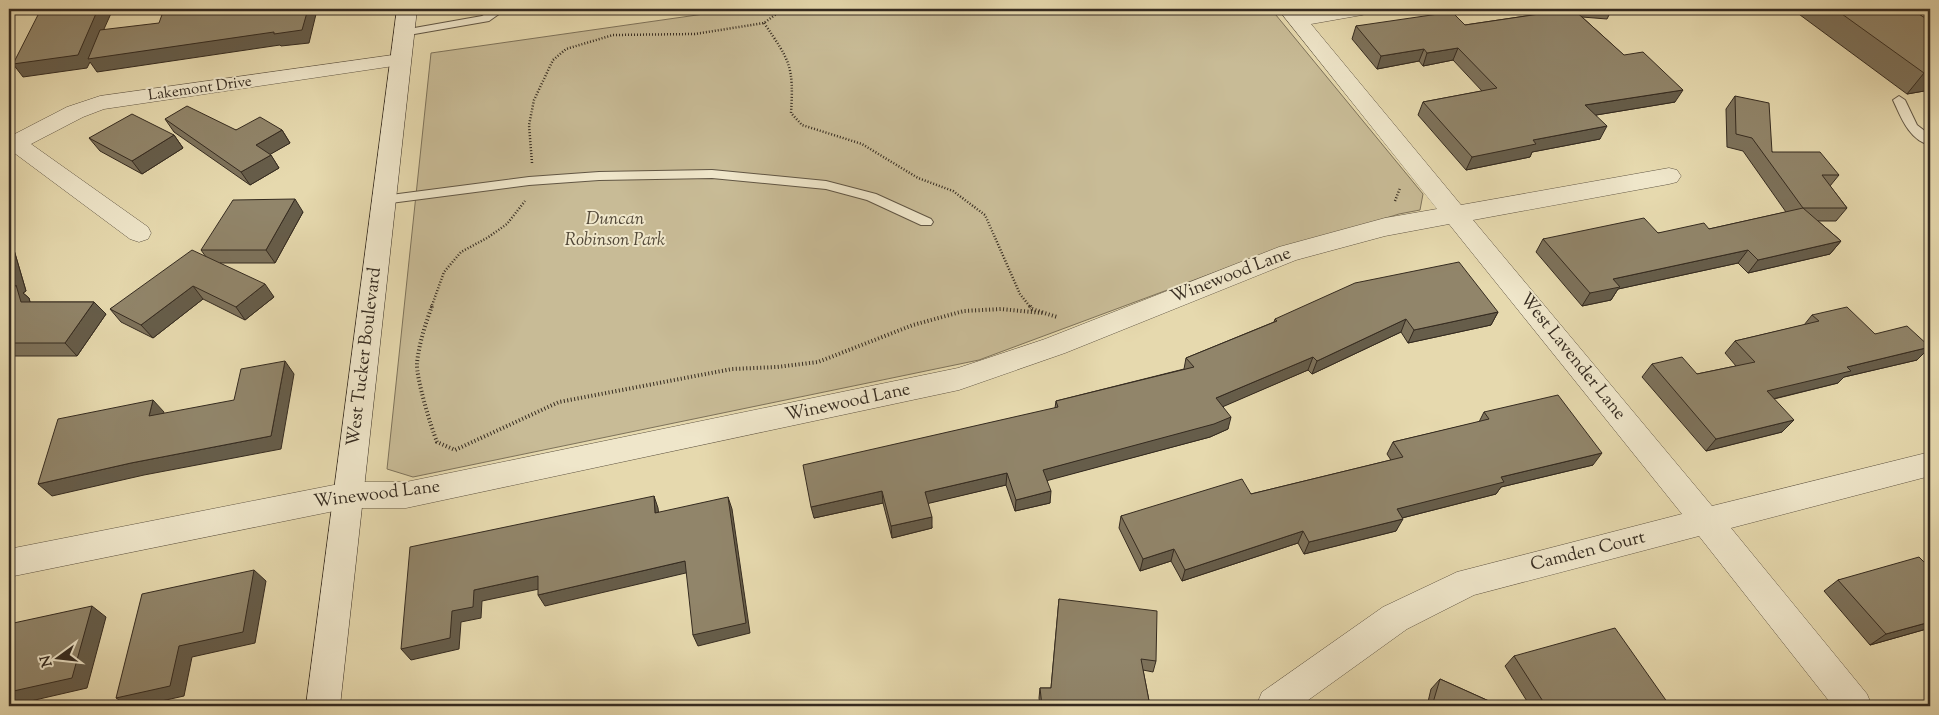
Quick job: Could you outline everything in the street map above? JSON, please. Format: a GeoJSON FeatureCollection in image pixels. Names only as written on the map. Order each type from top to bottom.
{"type":"FeatureCollection","features":[{"type":"Feature","properties":{"kind":"street"},"geometry":{"type":"LineString","coordinates":[[1293,14],[1362,9]]}},
{"type":"Feature","properties":{"kind":"street","name":"West Lavender Lane"},"geometry":{"type":"LineString","coordinates":[[1293,14],[1855,706]]}},
{"type":"Feature","properties":{"kind":"street","name":"West Tucker Boulevard"},"geometry":{"type":"LineString","coordinates":[[323,706],[405,21]]}},
{"type":"Feature","properties":{"kind":"street","name":"Lakemont Drive"},"geometry":{"type":"LineString","coordinates":[[12,144],[75,112],[100,103],[400,60]]}},
{"type":"Feature","properties":{"kind":"street"},"geometry":{"type":"LineString","coordinates":[[12,144],[139,234]]}},
{"type":"Feature","properties":{"kind":"street","name":"Winewood Lane"},"geometry":{"type":"LineString","coordinates":[[9,563],[349,495],[406,496],[959,379],[1055,346],[1288,253],[1385,227],[1669,176]]}},
{"type":"Feature","properties":{"kind":"street","name":"Camden Court"},"geometry":{"type":"LineString","coordinates":[[1274,704],[1395,618],[1468,582],[1930,464]]}},
{"type":"Feature","properties":{"kind":"lane"},"geometry":{"type":"LineString","coordinates":[[405,21],[484,19],[501,9]]}},
{"type":"Feature","properties":{"kind":"lane"},"geometry":{"type":"LineString","coordinates":[[1899,100],[1912,128],[1930,141]]}},
{"type":"Feature","properties":{"kind":"lane"},"geometry":{"type":"LineString","coordinates":[[383,200],[529,181],[599,176],[712,174],[826,184],[871,197],[926,222]]}},
{"type":"Feature","properties":{"kind":"path"},"geometry":{"type":"LineString","coordinates":[[783,9],[764,24],[694,34],[612,35],[566,49],[554,60],[534,100],[529,125],[533,158],[526,200],[507,224],[487,238],[461,252],[444,272],[424,328],[417,365],[430,425],[437,442],[455,450],[560,402],[732,369],[777,368],[818,362],[905,328],[964,310],[1001,309],[1042,313]]}},
{"type":"Feature","properties":{"kind":"path"},"geometry":{"type":"LineString","coordinates":[[764,24],[786,56],[793,84],[791,113],[802,125],[862,144],[918,178],[953,191],[985,215],[1020,294],[1032,309],[1062,318]]}},
{"type":"Feature","properties":{"kind":"path"},"geometry":{"type":"LineString","coordinates":[[1395,202],[1400,188],[1396,180]]}},
{"type":"Feature","properties":{"kind":"green space","name":"Duncan Robinson Park"},"geometry":{"type":"Polygon","coordinates":[[[739,9],[1271,9],[1423,194],[1420,210],[1399,214],[1240,263],[979,360],[413,477],[387,469],[431,53],[739,9]]]}},
{"type":"Feature","properties":{"kind":"building"},"geometry":{"type":"Polygon","coordinates":[[[41,9],[98,9],[78,55],[13,64],[41,9]]]}},
{"type":"Feature","properties":{"kind":"building"},"geometry":{"type":"Polygon","coordinates":[[[164,9],[218,9],[217,14],[255,9],[308,9],[302,30],[274,34],[274,32],[88,59],[100,30],[159,23],[164,9]]]}},
{"type":"Feature","properties":{"kind":"building"},"geometry":{"type":"Polygon","coordinates":[[[1573,9],[1624,55],[1643,52],[1683,90],[1585,105],[1607,126],[1533,140],[1536,144],[1472,157],[1423,102],[1497,88],[1458,48],[1427,53],[1424,49],[1381,56],[1356,26],[1452,12],[1465,25],[1573,9]]]}},
{"type":"Feature","properties":{"kind":"building"},"geometry":{"type":"Polygon","coordinates":[[[1835,9],[1911,9],[1925,18],[1930,18],[1930,72],[1924,73],[1835,9]]]}},
{"type":"Feature","properties":{"kind":"building"},"geometry":{"type":"Polygon","coordinates":[[[1735,96],[1769,103],[1772,152],[1820,152],[1839,175],[1822,175],[1847,208],[1803,208],[1752,138],[1736,134],[1735,96]]]}},
{"type":"Feature","properties":{"kind":"building"},"geometry":{"type":"Polygon","coordinates":[[[187,106],[236,130],[260,117],[282,130],[256,145],[271,155],[241,172],[165,119],[187,106]]]}},
{"type":"Feature","properties":{"kind":"building"},"geometry":{"type":"Polygon","coordinates":[[[132,114],[174,135],[132,161],[89,138],[132,114]]]}},
{"type":"Feature","properties":{"kind":"building"},"geometry":{"type":"Polygon","coordinates":[[[295,199],[266,250],[201,250],[233,200],[295,199]]]}},
{"type":"Feature","properties":{"kind":"building"},"geometry":{"type":"Polygon","coordinates":[[[1803,208],[1841,241],[1758,260],[1748,250],[1613,279],[1620,287],[1590,293],[1543,239],[1644,218],[1658,233],[1704,223],[1709,229],[1803,208]]]}},
{"type":"Feature","properties":{"kind":"building"},"geometry":{"type":"Polygon","coordinates":[[[192,250],[265,284],[236,307],[193,286],[141,325],[110,309],[192,250]]]}},
{"type":"Feature","properties":{"kind":"building"},"geometry":{"type":"Polygon","coordinates":[[[9,260],[14,279],[9,281],[9,260]]]}},
{"type":"Feature","properties":{"kind":"building"},"geometry":{"type":"Polygon","coordinates":[[[1459,262],[1498,312],[1414,330],[1406,319],[1317,361],[1313,357],[1216,398],[1231,417],[1214,424],[1043,470],[1051,491],[1016,500],[1007,473],[925,492],[932,517],[891,526],[882,491],[811,507],[803,465],[1058,407],[1056,401],[1194,367],[1186,358],[1277,321],[1275,319],[1355,283],[1459,262]]]}},
{"type":"Feature","properties":{"kind":"building"},"geometry":{"type":"Polygon","coordinates":[[[16,285],[21,302],[94,302],[65,343],[9,343],[9,295],[16,285]]]}},
{"type":"Feature","properties":{"kind":"building"},"geometry":{"type":"Polygon","coordinates":[[[1847,307],[1875,334],[1907,326],[1930,347],[1847,367],[1851,371],[1767,391],[1794,420],[1716,439],[1652,364],[1682,357],[1697,374],[1755,362],[1735,341],[1819,321],[1812,315],[1847,307]]]}},
{"type":"Feature","properties":{"kind":"building"},"geometry":{"type":"Polygon","coordinates":[[[285,361],[271,436],[131,463],[38,484],[58,419],[153,400],[149,416],[234,400],[241,369],[285,361]]]}},
{"type":"Feature","properties":{"kind":"building"},"geometry":{"type":"Polygon","coordinates":[[[1558,395],[1602,453],[1501,477],[1504,482],[1397,509],[1403,519],[1309,542],[1303,531],[1185,570],[1174,549],[1143,559],[1121,516],[1242,479],[1251,494],[1403,457],[1393,442],[1489,419],[1484,412],[1558,395]]]}},
{"type":"Feature","properties":{"kind":"building"},"geometry":{"type":"Polygon","coordinates":[[[654,496],[655,513],[728,497],[746,623],[693,635],[685,561],[538,595],[538,576],[474,590],[473,607],[452,611],[450,638],[401,649],[410,547],[654,496]]]}},
{"type":"Feature","properties":{"kind":"building"},"geometry":{"type":"Polygon","coordinates":[[[1919,557],[1927,565],[1930,564],[1930,622],[1886,634],[1838,580],[1919,557]]]}},
{"type":"Feature","properties":{"kind":"building"},"geometry":{"type":"Polygon","coordinates":[[[254,570],[243,632],[179,646],[170,686],[116,698],[142,594],[254,570]]]}},
{"type":"Feature","properties":{"kind":"building"},"geometry":{"type":"Polygon","coordinates":[[[1059,599],[1157,611],[1156,661],[1141,659],[1150,706],[1042,706],[1040,688],[1051,688],[1059,599]]]}},
{"type":"Feature","properties":{"kind":"building"},"geometry":{"type":"Polygon","coordinates":[[[92,606],[72,678],[9,692],[9,624],[92,606]]]}},
{"type":"Feature","properties":{"kind":"building"},"geometry":{"type":"Polygon","coordinates":[[[1615,628],[1670,706],[1546,706],[1514,656],[1615,628]]]}},
{"type":"Feature","properties":{"kind":"building"},"geometry":{"type":"Polygon","coordinates":[[[1440,679],[1500,706],[1432,706],[1440,679]]]}}]}
